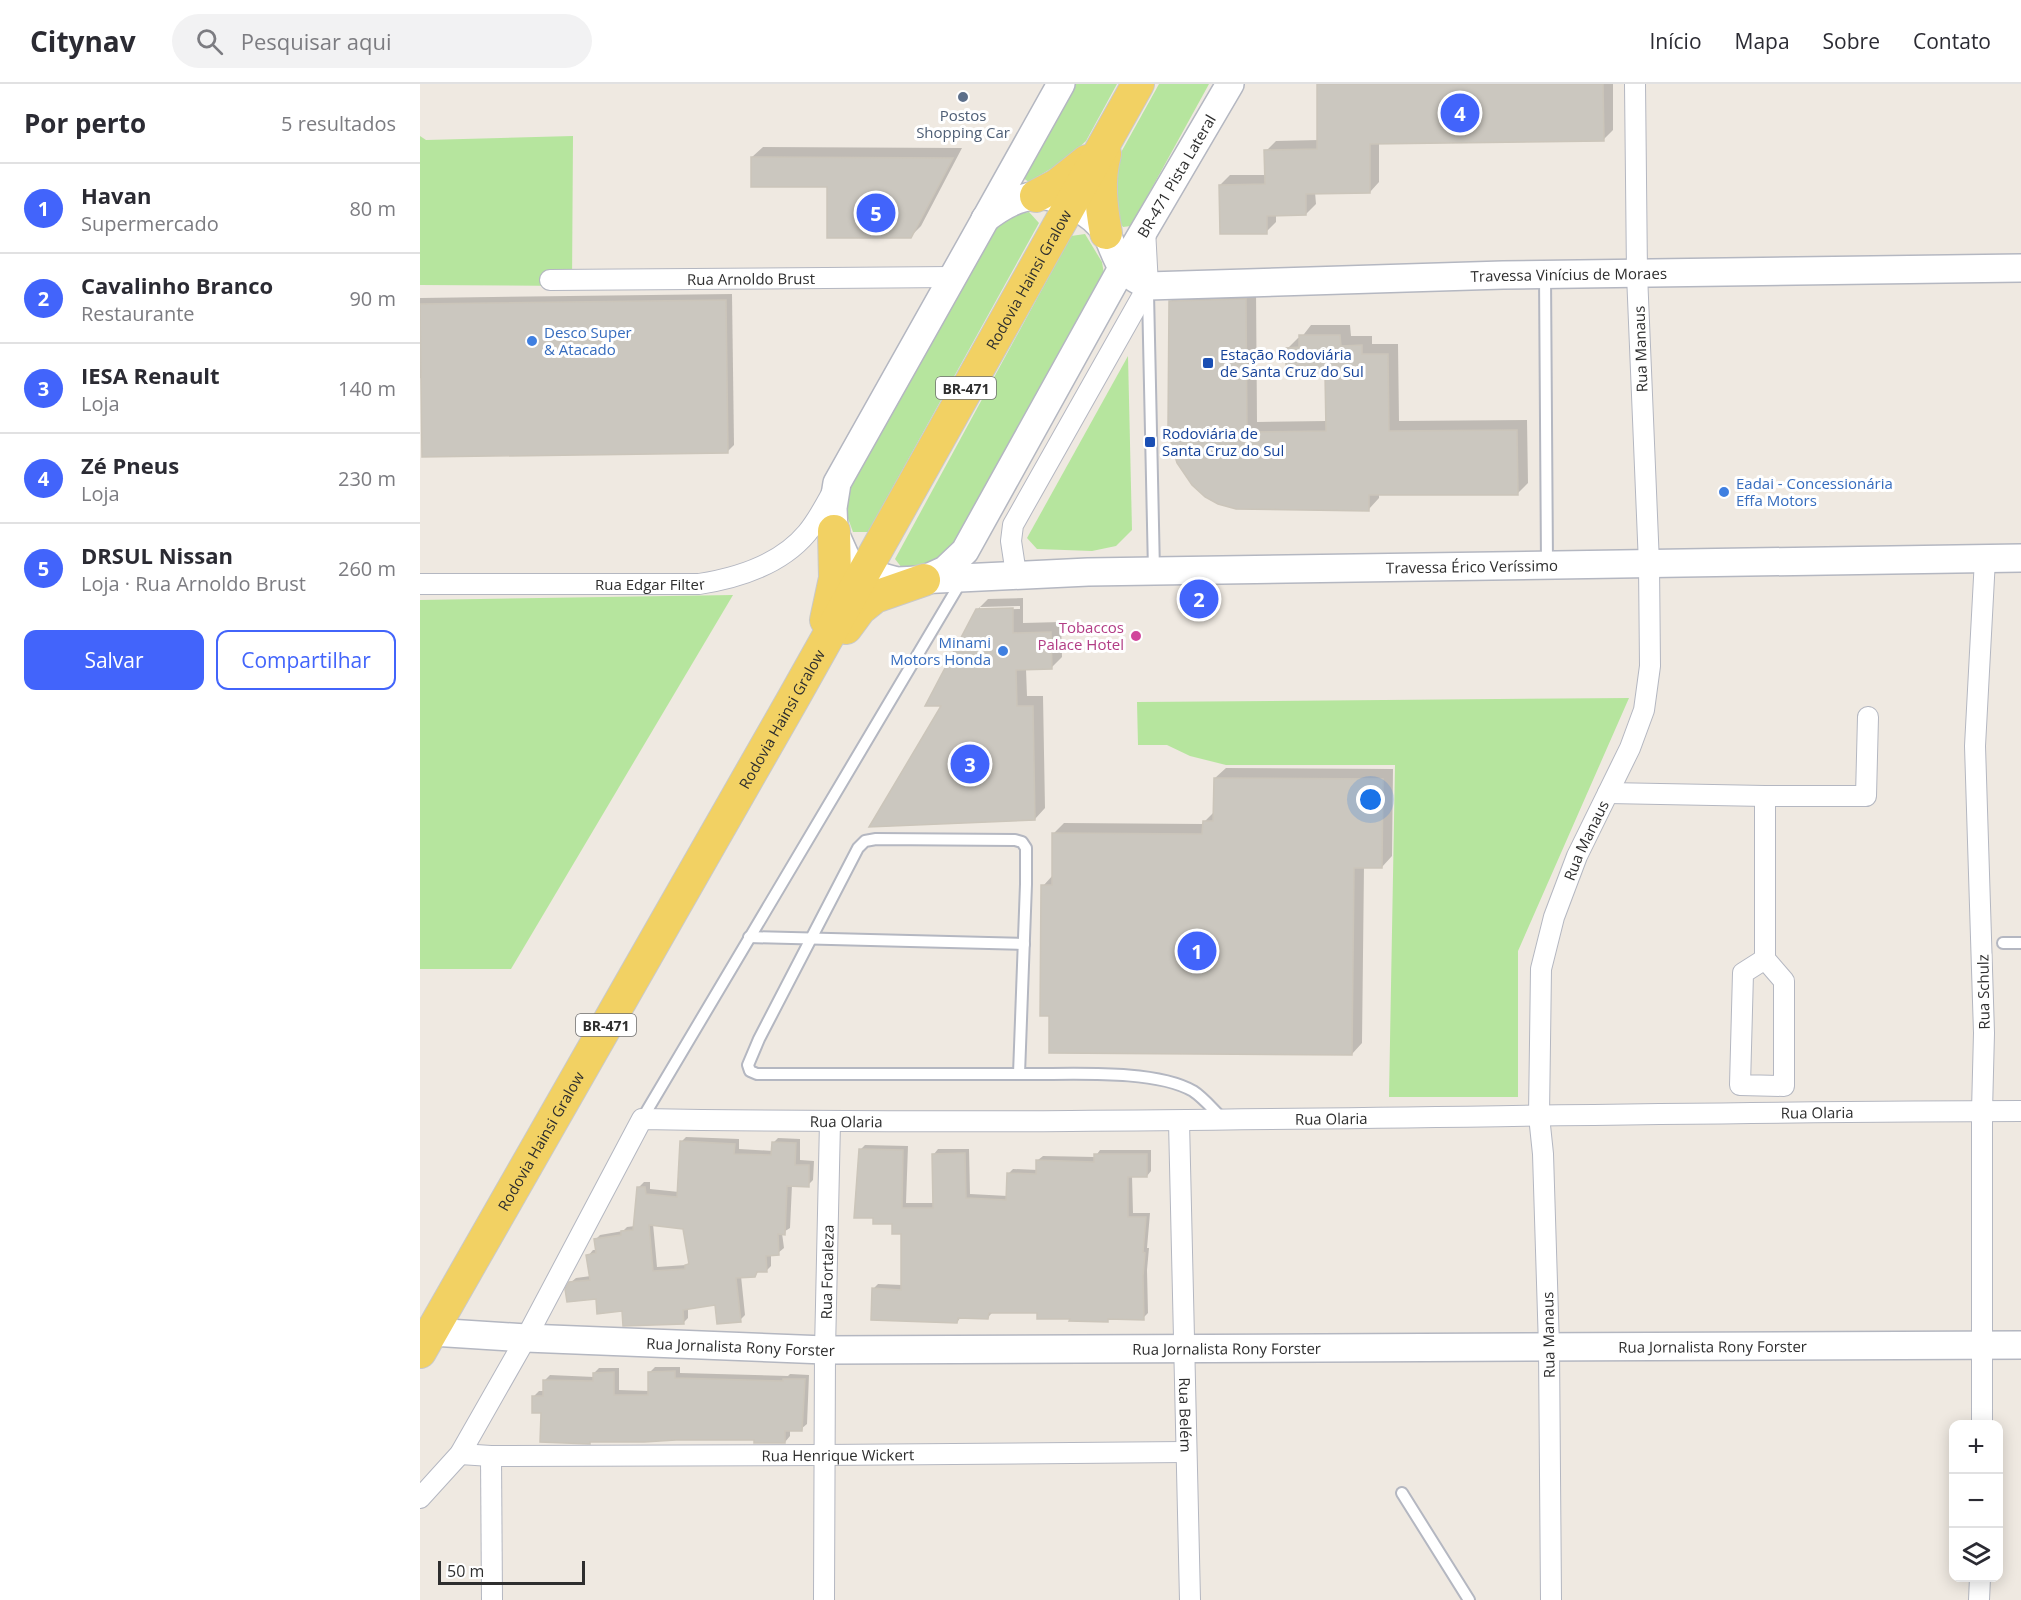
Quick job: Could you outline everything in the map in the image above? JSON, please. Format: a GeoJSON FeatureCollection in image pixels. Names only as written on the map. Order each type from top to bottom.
{"type":"FeatureCollection","features":[{"type":"Feature","properties":{"kind":"main road","name":"Rodovia Hainsi Gralow"},"geometry":{"type":"LineString","coordinates":[[426,1342],[793,699],[1138,84]]}},
{"type":"Feature","properties":{"kind":"main road"},"geometry":{"type":"LineString","coordinates":[[1036,196],[1058,185],[1085,163],[1111,132]]}},
{"type":"Feature","properties":{"kind":"main road"},"geometry":{"type":"LineString","coordinates":[[1106,232],[1101,208],[1101,169],[1111,132]]}},
{"type":"Feature","properties":{"kind":"main road"},"geometry":{"type":"LineString","coordinates":[[793,699],[823,629],[830,606],[835,578],[834,531]]}},
{"type":"Feature","properties":{"kind":"main road"},"geometry":{"type":"LineString","coordinates":[[793,699],[860,609],[875,597],[924,580]]}},
{"type":"Feature","properties":{"kind":"street"},"geometry":{"type":"LineString","coordinates":[[864,572],[848,560],[834,531],[833,508],[837,483],[1061,84]]}},
{"type":"Feature","properties":{"kind":"street","name":"BR-471 Pista Lateral"},"geometry":{"type":"LineString","coordinates":[[924,580],[945,570],[965,551],[1122,268],[1230,84]]}},
{"type":"Feature","properties":{"kind":"street","name":"Rua Manaus"},"geometry":{"type":"LineString","coordinates":[[1551,1600],[1549,1347],[1543,1154],[1539,1116],[1541,969],[1554,917],[1577,856],[1630,748],[1644,710],[1650,666],[1649,564],[1637,274],[1635,84]]}},
{"type":"Feature","properties":{"kind":"street"},"geometry":{"type":"LineString","coordinates":[[983,221],[999,209],[1022,198],[1036,196],[1070,204],[1090,216],[1106,232],[1122,268],[1148,286]]}},
{"type":"Feature","properties":{"kind":"street"},"geometry":{"type":"LineString","coordinates":[[1016,574],[1011,541],[1013,525],[1148,286],[1145,229]]}},
{"type":"Feature","properties":{"kind":"street","name":"Travessa Vinícius de Moraes"},"geometry":{"type":"LineString","coordinates":[[1148,286],[1389,278],[2021,268]]}},
{"type":"Feature","properties":{"kind":"street","name":"Rua Arnoldo Brust"},"geometry":{"type":"LineString","coordinates":[[550,280],[953,277]]}},
{"type":"Feature","properties":{"kind":"street","name":"Rua Edgar Filter"},"geometry":{"type":"LineString","coordinates":[[420,584],[699,584],[727,579],[776,558],[808,533],[837,483]]}},
{"type":"Feature","properties":{"kind":"street","name":"Travessa Érico Veríssimo"},"geometry":{"type":"LineString","coordinates":[[864,572],[897,580],[924,580],[1016,574],[2021,558]]}},
{"type":"Feature","properties":{"kind":"street","name":"Rua Schulz"},"geometry":{"type":"LineString","coordinates":[[1982,1420],[1984,1033],[1976,746],[1985,559]]}},
{"type":"Feature","properties":{"kind":"street"},"geometry":{"type":"LineString","coordinates":[[1608,793],[1866,796],[1868,717]]}},
{"type":"Feature","properties":{"kind":"street"},"geometry":{"type":"LineString","coordinates":[[1765,796],[1765,959],[1784,981],[1784,1086],[1740,1085],[1743,973],[1765,959]]}},
{"type":"Feature","properties":{"kind":"street","name":"Rua Olaria"},"geometry":{"type":"LineString","coordinates":[[642,1119],[830,1122],[1179,1121],[2021,1111]]}},
{"type":"Feature","properties":{"kind":"street"},"geometry":{"type":"LineString","coordinates":[[420,1498],[460,1454],[526,1338],[642,1119]]}},
{"type":"Feature","properties":{"kind":"street","name":"Rua Belém"},"geometry":{"type":"LineString","coordinates":[[1179,1121],[1190,1600]]}},
{"type":"Feature","properties":{"kind":"street","name":"Rua Fortaleza"},"geometry":{"type":"LineString","coordinates":[[825,1600],[825,1350],[830,1122]]}},
{"type":"Feature","properties":{"kind":"street","name":"Rua Jornalista Rony Forster"},"geometry":{"type":"LineString","coordinates":[[426,1342],[526,1338],[825,1350],[2021,1345]]}},
{"type":"Feature","properties":{"kind":"street","name":"Rua Henrique Wickert"},"geometry":{"type":"LineString","coordinates":[[460,1454],[491,1456],[1185,1452]]}},
{"type":"Feature","properties":{"kind":"street"},"geometry":{"type":"LineString","coordinates":[[491,1456],[492,1600]]}},
{"type":"Feature","properties":{"kind":"street"},"geometry":{"type":"LineString","coordinates":[[1980,1582],[1980,1600]]}},
{"type":"Feature","properties":{"kind":"lane"},"geometry":{"type":"LineString","coordinates":[[1545,275],[1547,565]]}},
{"type":"Feature","properties":{"kind":"lane"},"geometry":{"type":"LineString","coordinates":[[1148,286],[1154,572]]}},
{"type":"Feature","properties":{"kind":"lane"},"geometry":{"type":"LineString","coordinates":[[642,1119],[963,578],[965,551]]}},
{"type":"Feature","properties":{"kind":"lane"},"geometry":{"type":"LineString","coordinates":[[1019,1074],[1026,848],[1022,842],[1015,840],[876,839],[866,841],[858,848],[759,1039],[748,1065],[750,1071],[757,1074],[1130,1075],[1166,1081],[1194,1092],[1224,1120]]}},
{"type":"Feature","properties":{"kind":"lane"},"geometry":{"type":"LineString","coordinates":[[749,937],[1024,944]]}},
{"type":"Feature","properties":{"kind":"lane"},"geometry":{"type":"LineString","coordinates":[[2003,943],[2021,943]]}},
{"type":"Feature","properties":{"kind":"lane"},"geometry":{"type":"LineString","coordinates":[[1402,1493],[1469,1600]]}},
{"type":"Feature","properties":{"kind":"green space"},"geometry":{"type":"Polygon","coordinates":[[[1076,84],[1117,84],[1086,141],[1065,160],[1029,182],[1023,178],[1076,84]]]}},
{"type":"Feature","properties":{"kind":"green space"},"geometry":{"type":"Polygon","coordinates":[[[1159,84],[1209,84],[1131,226],[1123,227],[1116,218],[1113,181],[1119,156],[1159,84]]]}},
{"type":"Feature","properties":{"kind":"green space"},"geometry":{"type":"Polygon","coordinates":[[[420,136],[426,140],[573,136],[572,286],[420,285],[420,136]]]}},
{"type":"Feature","properties":{"kind":"green space"},"geometry":{"type":"Polygon","coordinates":[[[1029,212],[1039,223],[868,532],[853,532],[846,513],[848,489],[993,229],[1008,217],[1029,212]]]}},
{"type":"Feature","properties":{"kind":"green space"},"geometry":{"type":"Polygon","coordinates":[[[1085,234],[1102,262],[1104,274],[950,554],[931,567],[902,568],[895,559],[1071,236],[1085,234]]]}},
{"type":"Feature","properties":{"kind":"green space"},"geometry":{"type":"Polygon","coordinates":[[[1128,356],[1132,530],[1116,546],[1092,551],[1037,549],[1027,538],[1128,356]]]}},
{"type":"Feature","properties":{"kind":"green space"},"geometry":{"type":"Polygon","coordinates":[[[733,595],[511,969],[420,969],[420,600],[733,595]]]}},
{"type":"Feature","properties":{"kind":"green space"},"geometry":{"type":"Polygon","coordinates":[[[1629,698],[1518,951],[1518,1097],[1389,1097],[1395,765],[1226,765],[1190,756],[1167,745],[1138,745],[1137,702],[1629,698]]]}},
{"type":"Feature","properties":{"kind":"building"},"geometry":{"type":"Polygon","coordinates":[[[1317,84],[1603,84],[1604,141],[1370,144],[1370,193],[1306,194],[1306,215],[1267,216],[1267,234],[1220,234],[1219,185],[1265,184],[1264,150],[1317,149],[1317,84]]]}},
{"type":"Feature","properties":{"kind":"building"},"geometry":{"type":"Polygon","coordinates":[[[751,157],[953,158],[911,238],[827,238],[827,187],[751,187],[751,157]]]}},
{"type":"Feature","properties":{"kind":"building","name":"Estação Rodoviária de Santa Cruz do Sul"},"geometry":{"type":"Polygon","coordinates":[[[1246,299],[1247,432],[1326,431],[1325,375],[1286,376],[1286,348],[1299,347],[1299,335],[1340,335],[1341,346],[1362,345],[1362,354],[1388,354],[1389,431],[1517,430],[1518,495],[1369,495],[1369,511],[1236,509],[1218,504],[1205,497],[1192,485],[1177,463],[1168,427],[1169,301],[1246,299]]]}},
{"type":"Feature","properties":{"kind":"building","name":"Desco Super & Atacado"},"geometry":{"type":"Polygon","coordinates":[[[726,300],[728,453],[422,457],[420,304],[726,300]]]}},
{"type":"Feature","properties":{"kind":"building"},"geometry":{"type":"Polygon","coordinates":[[[1013,608],[1013,633],[1051,632],[1052,669],[1016,670],[1017,706],[1033,706],[1035,820],[869,827],[941,706],[925,706],[976,609],[1013,608]]]}},
{"type":"Feature","properties":{"kind":"building"},"geometry":{"type":"Polygon","coordinates":[[[1214,778],[1383,779],[1382,868],[1354,868],[1352,1055],[1049,1053],[1049,1016],[1040,1016],[1041,885],[1052,885],[1052,833],[1202,834],[1203,821],[1213,821],[1214,778]]]}},
{"type":"Feature","properties":{"kind":"building"},"geometry":{"type":"Polygon","coordinates":[[[680,1141],[735,1144],[734,1154],[771,1155],[772,1142],[796,1143],[795,1165],[809,1165],[809,1187],[787,1186],[785,1235],[778,1234],[779,1255],[766,1256],[767,1272],[757,1272],[755,1277],[736,1278],[741,1322],[717,1324],[715,1305],[683,1310],[684,1324],[623,1326],[622,1311],[597,1314],[596,1299],[567,1302],[565,1289],[569,1282],[590,1280],[586,1255],[596,1253],[594,1239],[621,1235],[621,1231],[633,1230],[637,1187],[645,1187],[646,1194],[677,1197],[680,1141]],[[649,1225],[653,1271],[685,1269],[685,1265],[689,1264],[683,1229],[649,1225]]]}},
{"type":"Feature","properties":{"kind":"building"},"geometry":{"type":"Polygon","coordinates":[[[859,1149],[903,1150],[902,1208],[933,1208],[932,1154],[965,1153],[966,1198],[1006,1200],[1007,1173],[1036,1174],[1036,1160],[1094,1162],[1094,1154],[1147,1154],[1147,1177],[1128,1177],[1128,1217],[1146,1217],[1143,1252],[1145,1253],[1144,1320],[1069,1321],[1070,1319],[1037,1319],[1037,1313],[989,1313],[988,1319],[958,1318],[957,1323],[871,1320],[872,1288],[901,1290],[901,1234],[892,1234],[892,1224],[873,1224],[873,1218],[854,1218],[859,1149]]]}},
{"type":"Feature","properties":{"kind":"building"},"geometry":{"type":"Polygon","coordinates":[[[675,1371],[675,1378],[783,1381],[783,1379],[805,1379],[802,1431],[785,1431],[785,1443],[754,1443],[754,1440],[590,1442],[590,1444],[540,1442],[541,1413],[532,1413],[532,1396],[543,1396],[543,1380],[593,1381],[593,1373],[614,1372],[614,1395],[648,1395],[648,1372],[675,1371]]]}},
{"type":"Feature","properties":{"kind":"place","name":"Postos Shopping Car"},"geometry":{"type":"Point","coordinates":[963,97]}},
{"type":"Feature","properties":{"kind":"place","name":"Zé Pneus"},"geometry":{"type":"Point","coordinates":[1460,113]}},
{"type":"Feature","properties":{"kind":"place","name":"DRSUL Nissan"},"geometry":{"type":"Point","coordinates":[876,213]}},
{"type":"Feature","properties":{"kind":"place","name":"Desco Super & Atacado"},"geometry":{"type":"Point","coordinates":[532,341]}},
{"type":"Feature","properties":{"kind":"place","name":"Estação Rodoviária de Santa Cruz do Sul"},"geometry":{"type":"Point","coordinates":[1208,363]}},
{"type":"Feature","properties":{"kind":"place","name":"Rodoviária de Santa Cruz do Sul"},"geometry":{"type":"Point","coordinates":[1150,442]}},
{"type":"Feature","properties":{"kind":"place","name":"Eadai - Concessionária Effa Motors"},"geometry":{"type":"Point","coordinates":[1724,492]}},
{"type":"Feature","properties":{"kind":"place","name":"Cavalinho Branco"},"geometry":{"type":"Point","coordinates":[1199,599]}},
{"type":"Feature","properties":{"kind":"place","name":"Tobaccos Palace Hotel"},"geometry":{"type":"Point","coordinates":[1136,636]}},
{"type":"Feature","properties":{"kind":"place","name":"Minami Motors Honda"},"geometry":{"type":"Point","coordinates":[1003,651]}},
{"type":"Feature","properties":{"kind":"place","name":"IESA Renault"},"geometry":{"type":"Point","coordinates":[970,764]}},
{"type":"Feature","properties":{"kind":"place","name":"Havan"},"geometry":{"type":"Point","coordinates":[1197,951]}}]}
